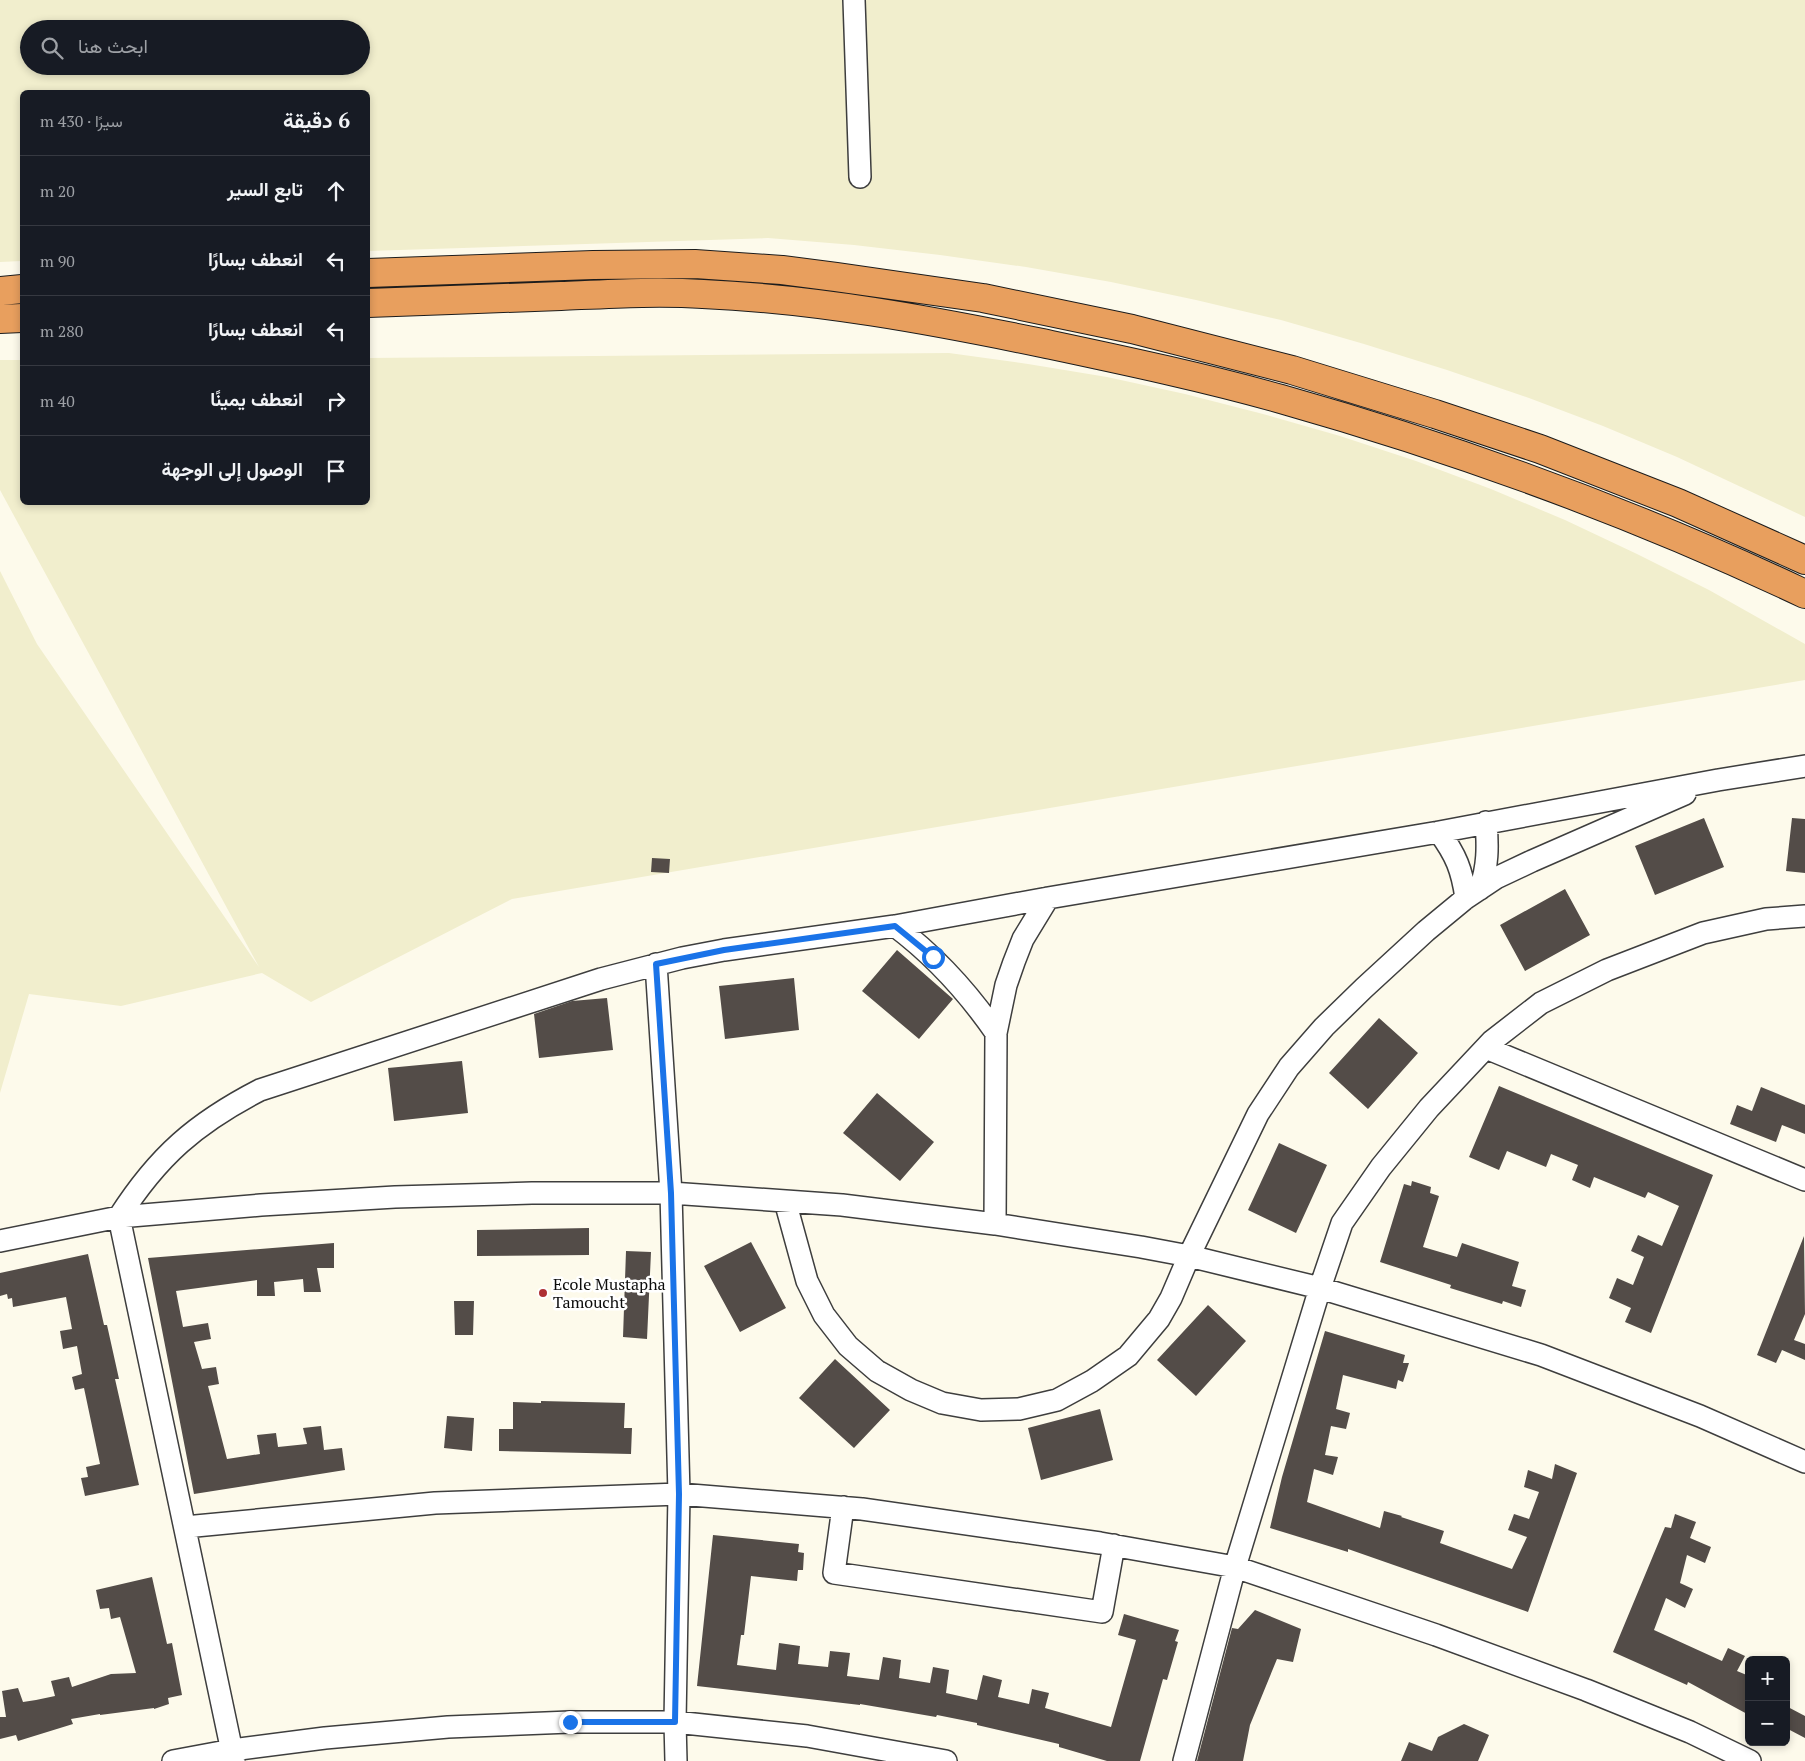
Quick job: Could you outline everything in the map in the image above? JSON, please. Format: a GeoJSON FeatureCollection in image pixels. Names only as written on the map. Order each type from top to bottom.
{"type":"FeatureCollection","features":[{"type":"Feature","properties":{"kind":"highway"},"geometry":{"type":"LineString","coordinates":[[370,273],[593,265],[695,264],[782,270],[983,298],[1142,331],[1292,370],[1435,414],[1540,449],[1678,503],[1805,560]]}},
{"type":"Feature","properties":{"kind":"highway"},"geometry":{"type":"LineString","coordinates":[[0,291],[20,289]]}},
{"type":"Feature","properties":{"kind":"highway"},"geometry":{"type":"LineString","coordinates":[[370,303],[601,294],[700,293],[798,301],[979,330],[1132,362],[1262,394],[1439,447],[1534,480],[1674,536],[1805,594]]}},
{"type":"Feature","properties":{"kind":"highway"},"geometry":{"type":"LineString","coordinates":[[0,320],[20,318]]}},
{"type":"Feature","properties":{"kind":"street"},"geometry":{"type":"LineString","coordinates":[[854,0],[860,177]]}},
{"type":"Feature","properties":{"kind":"street"},"geometry":{"type":"LineString","coordinates":[[233,1756],[119,1217],[136,1190],[157,1165],[179,1142],[211,1118],[260,1090],[601,979],[656,964],[724,950],[895,926],[1048,898],[1439,832],[1718,780],[1805,766]]}},
{"type":"Feature","properties":{"kind":"street"},"geometry":{"type":"LineString","coordinates":[[785,1201],[807,1281],[824,1315],[848,1346],[877,1371],[911,1390],[942,1402],[982,1410],[1019,1408],[1057,1400],[1092,1381],[1128,1356],[1159,1320],[1172,1298],[1189,1256],[1258,1114],[1289,1067],[1324,1027],[1364,988],[1426,931],[1473,894],[1514,869],[1718,780]]}},
{"type":"Feature","properties":{"kind":"street"},"geometry":{"type":"LineString","coordinates":[[1473,894],[1485,874],[1488,857],[1486,822]]}},
{"type":"Feature","properties":{"kind":"street"},"geometry":{"type":"LineString","coordinates":[[1439,832],[1458,860],[1463,877],[1473,894]]}},
{"type":"Feature","properties":{"kind":"street"},"geometry":{"type":"LineString","coordinates":[[995,1224],[996,1033],[1006,985],[1014,962],[1031,925],[1048,898]]}},
{"type":"Feature","properties":{"kind":"street"},"geometry":{"type":"LineString","coordinates":[[1184,1761],[1235,1567],[1320,1288],[1342,1223],[1381,1167],[1430,1108],[1492,1041],[1541,1003],[1607,970],[1703,933],[1766,920],[1805,916]]}},
{"type":"Feature","properties":{"kind":"street"},"geometry":{"type":"LineString","coordinates":[[895,926],[951,974],[996,1033]]}},
{"type":"Feature","properties":{"kind":"street"},"geometry":{"type":"LineString","coordinates":[[656,964],[671,1193],[679,1494],[676,1761]]}},
{"type":"Feature","properties":{"kind":"street"},"geometry":{"type":"LineString","coordinates":[[1486,1048],[1805,1180]]}},
{"type":"Feature","properties":{"kind":"street"},"geometry":{"type":"LineString","coordinates":[[0,1241],[119,1217],[261,1205],[395,1197],[532,1193],[671,1193],[842,1205],[995,1224],[1189,1256],[1320,1288],[1542,1355],[1700,1416],[1805,1462]]}},
{"type":"Feature","properties":{"kind":"street"},"geometry":{"type":"LineString","coordinates":[[185,1527],[426,1504],[679,1494],[843,1507],[1114,1545],[1235,1567],[1436,1635],[1586,1690],[1690,1732],[1750,1761]]}},
{"type":"Feature","properties":{"kind":"street"},"geometry":{"type":"LineString","coordinates":[[843,1507],[834,1573],[1102,1612],[1114,1545]]}},
{"type":"Feature","properties":{"kind":"street"},"geometry":{"type":"LineString","coordinates":[[174,1761],[233,1756],[325,1738],[448,1727],[570,1722],[675,1722],[808,1736],[946,1761]]}},
{"type":"Feature","properties":{"kind":"shaded area"},"geometry":{"type":"Polygon","coordinates":[[[0,0],[1805,0],[1805,517],[1677,457],[1603,426],[1447,370],[1281,320],[1111,282],[1026,267],[940,255],[768,238],[370,251],[370,90],[20,90],[20,261],[0,262],[0,0]]]}},
{"type":"Feature","properties":{"kind":"shaded area"},"geometry":{"type":"Polygon","coordinates":[[[949,353],[1107,377],[1185,394],[1340,436],[1416,461],[1491,489],[1565,520],[1709,590],[1805,644],[1805,680],[512,899],[311,1002],[262,973],[121,1006],[29,994],[0,1093],[0,571],[37,644],[259,967],[0,490],[0,360],[20,360],[20,505],[370,505],[370,358],[949,353]]]}},
{"type":"Feature","properties":{"kind":"building"},"geometry":{"type":"Polygon","coordinates":[[[1704,818],[1724,867],[1655,895],[1635,846],[1704,818]]]}},
{"type":"Feature","properties":{"kind":"building"},"geometry":{"type":"Polygon","coordinates":[[[1792,818],[1805,819],[1805,873],[1786,871],[1792,818]]]}},
{"type":"Feature","properties":{"kind":"building"},"geometry":{"type":"Polygon","coordinates":[[[652,858],[670,859],[669,873],[651,872],[652,858]]]}},
{"type":"Feature","properties":{"kind":"building"},"geometry":{"type":"Polygon","coordinates":[[[1565,889],[1590,935],[1525,971],[1500,925],[1565,889]]]}},
{"type":"Feature","properties":{"kind":"building"},"geometry":{"type":"Polygon","coordinates":[[[897,950],[953,999],[919,1039],[862,991],[897,950]]]}},
{"type":"Feature","properties":{"kind":"building"},"geometry":{"type":"Polygon","coordinates":[[[794,978],[799,1030],[725,1039],[719,986],[794,978]]]}},
{"type":"Feature","properties":{"kind":"building"},"geometry":{"type":"Polygon","coordinates":[[[607,998],[613,1050],[539,1058],[534,1014],[572,1001],[607,998]]]}},
{"type":"Feature","properties":{"kind":"building"},"geometry":{"type":"Polygon","coordinates":[[[1379,1018],[1418,1053],[1368,1109],[1329,1073],[1379,1018]]]}},
{"type":"Feature","properties":{"kind":"building"},"geometry":{"type":"Polygon","coordinates":[[[462,1061],[468,1113],[394,1121],[388,1068],[462,1061]]]}},
{"type":"Feature","properties":{"kind":"building"},"geometry":{"type":"Polygon","coordinates":[[[1499,1086],[1713,1175],[1651,1333],[1625,1322],[1631,1308],[1609,1298],[1617,1278],[1633,1285],[1644,1257],[1631,1251],[1638,1235],[1662,1246],[1679,1206],[1648,1192],[1645,1198],[1594,1177],[1590,1188],[1572,1180],[1578,1165],[1551,1154],[1546,1167],[1507,1151],[1499,1170],[1469,1157],[1499,1086]]]}},
{"type":"Feature","properties":{"kind":"building"},"geometry":{"type":"Polygon","coordinates":[[[1761,1087],[1805,1105],[1805,1134],[1782,1125],[1776,1142],[1730,1124],[1737,1105],[1752,1111],[1761,1087]]]}},
{"type":"Feature","properties":{"kind":"building"},"geometry":{"type":"Polygon","coordinates":[[[877,1093],[934,1142],[900,1181],[843,1133],[877,1093]]]}},
{"type":"Feature","properties":{"kind":"building"},"geometry":{"type":"Polygon","coordinates":[[[1279,1143],[1327,1165],[1296,1233],[1248,1210],[1279,1143]]]}},
{"type":"Feature","properties":{"kind":"building"},"geometry":{"type":"Polygon","coordinates":[[[1412,1181],[1431,1187],[1430,1193],[1439,1196],[1423,1247],[1457,1257],[1462,1243],[1519,1262],[1512,1286],[1526,1290],[1521,1307],[1503,1301],[1502,1304],[1450,1288],[1451,1285],[1380,1262],[1404,1184],[1411,1186],[1412,1181]]]}},
{"type":"Feature","properties":{"kind":"building"},"geometry":{"type":"Polygon","coordinates":[[[589,1228],[589,1255],[477,1256],[477,1230],[589,1228]]]}},
{"type":"Feature","properties":{"kind":"building"},"geometry":{"type":"Polygon","coordinates":[[[1804,1236],[1805,1314],[1794,1340],[1805,1344],[1805,1360],[1782,1350],[1776,1363],[1757,1355],[1804,1236]]]}},
{"type":"Feature","properties":{"kind":"building"},"geometry":{"type":"Polygon","coordinates":[[[751,1242],[786,1308],[740,1332],[704,1266],[751,1242]]]}},
{"type":"Feature","properties":{"kind":"building"},"geometry":{"type":"Polygon","coordinates":[[[334,1243],[334,1268],[317,1268],[321,1292],[304,1292],[303,1279],[274,1282],[275,1296],[257,1296],[257,1280],[176,1291],[183,1327],[208,1323],[211,1339],[194,1342],[202,1369],[216,1367],[219,1384],[208,1386],[227,1459],[260,1454],[257,1435],[276,1433],[278,1447],[307,1444],[303,1428],[321,1426],[324,1450],[342,1448],[345,1470],[194,1494],[148,1258],[334,1243]]]}},
{"type":"Feature","properties":{"kind":"building"},"geometry":{"type":"Polygon","coordinates":[[[626,1251],[651,1252],[647,1339],[623,1337],[626,1251]]]}},
{"type":"Feature","properties":{"kind":"building"},"geometry":{"type":"Polygon","coordinates":[[[88,1254],[104,1325],[107,1325],[119,1379],[115,1379],[139,1485],[85,1496],[81,1478],[88,1477],[86,1467],[100,1464],[84,1388],[75,1390],[72,1377],[82,1374],[77,1346],[63,1349],[60,1331],[72,1329],[66,1297],[13,1307],[12,1298],[8,1299],[7,1294],[0,1296],[0,1273],[88,1254]]]}},
{"type":"Feature","properties":{"kind":"building"},"geometry":{"type":"Polygon","coordinates":[[[454,1301],[474,1301],[473,1335],[455,1335],[454,1301]]]}},
{"type":"Feature","properties":{"kind":"building"},"geometry":{"type":"Polygon","coordinates":[[[1208,1305],[1246,1341],[1196,1396],[1157,1360],[1208,1305]]]}},
{"type":"Feature","properties":{"kind":"building"},"geometry":{"type":"Polygon","coordinates":[[[1325,1331],[1405,1355],[1403,1363],[1409,1363],[1403,1382],[1398,1380],[1396,1389],[1343,1375],[1336,1409],[1350,1413],[1346,1429],[1331,1426],[1325,1455],[1338,1457],[1333,1475],[1314,1469],[1307,1502],[1380,1528],[1384,1511],[1402,1516],[1444,1531],[1440,1543],[1512,1569],[1527,1537],[1508,1530],[1514,1514],[1529,1519],[1539,1492],[1524,1487],[1528,1470],[1552,1479],[1555,1464],[1577,1473],[1528,1612],[1348,1549],[1348,1552],[1270,1528],[1282,1477],[1325,1331]]]}},
{"type":"Feature","properties":{"kind":"building"},"geometry":{"type":"Polygon","coordinates":[[[835,1359],[890,1410],[854,1448],[799,1398],[835,1359]]]}},
{"type":"Feature","properties":{"kind":"building"},"geometry":{"type":"Polygon","coordinates":[[[541,1401],[625,1403],[624,1428],[632,1428],[631,1454],[499,1451],[499,1429],[513,1429],[513,1402],[541,1403],[541,1401]]]}},
{"type":"Feature","properties":{"kind":"building"},"geometry":{"type":"Polygon","coordinates":[[[1100,1409],[1113,1460],[1041,1480],[1028,1428],[1100,1409]]]}},
{"type":"Feature","properties":{"kind":"building"},"geometry":{"type":"Polygon","coordinates":[[[447,1416],[474,1418],[472,1451],[444,1448],[447,1416]]]}},
{"type":"Feature","properties":{"kind":"building"},"geometry":{"type":"Polygon","coordinates":[[[1675,1514],[1696,1522],[1690,1538],[1711,1547],[1705,1563],[1687,1555],[1680,1583],[1693,1589],[1685,1608],[1666,1598],[1654,1630],[1722,1661],[1728,1648],[1745,1656],[1737,1671],[1745,1674],[1745,1713],[1688,1682],[1687,1685],[1613,1652],[1665,1527],[1671,1528],[1675,1514]]]}},
{"type":"Feature","properties":{"kind":"building"},"geometry":{"type":"Polygon","coordinates":[[[713,1535],[799,1544],[798,1552],[804,1553],[803,1570],[798,1570],[797,1581],[751,1576],[744,1635],[741,1635],[737,1665],[776,1670],[779,1643],[800,1646],[798,1664],[828,1667],[830,1651],[850,1653],[847,1676],[879,1680],[883,1657],[901,1660],[899,1678],[930,1683],[933,1667],[949,1670],[946,1693],[977,1700],[983,1675],[1002,1680],[998,1697],[1029,1704],[1032,1689],[1049,1693],[1045,1708],[1111,1727],[1136,1640],[1118,1635],[1124,1614],[1179,1630],[1175,1641],[1178,1642],[1167,1680],[1163,1679],[1140,1761],[1107,1761],[1059,1747],[1059,1744],[937,1715],[936,1717],[860,1704],[697,1686],[713,1535]]]}},
{"type":"Feature","properties":{"kind":"building"},"geometry":{"type":"Polygon","coordinates":[[[152,1577],[167,1644],[172,1643],[182,1695],[168,1698],[169,1704],[154,1709],[71,1719],[73,1724],[18,1741],[16,1735],[0,1739],[0,1717],[6,1717],[2,1691],[18,1688],[23,1702],[55,1696],[51,1681],[69,1677],[72,1687],[111,1674],[136,1673],[120,1617],[111,1619],[109,1608],[100,1609],[96,1590],[152,1577]]]}},
{"type":"Feature","properties":{"kind":"building"},"geometry":{"type":"Polygon","coordinates":[[[1255,1610],[1301,1629],[1293,1662],[1277,1659],[1250,1725],[1243,1761],[1197,1761],[1232,1628],[1238,1629],[1255,1610]]]}},
{"type":"Feature","properties":{"kind":"building"},"geometry":{"type":"Polygon","coordinates":[[[1790,1708],[1805,1716],[1805,1738],[1790,1730],[1790,1708]]]}},
{"type":"Feature","properties":{"kind":"building"},"geometry":{"type":"Polygon","coordinates":[[[1464,1724],[1489,1735],[1478,1761],[1401,1761],[1409,1742],[1432,1751],[1438,1737],[1464,1724]]]}},
{"type":"Feature","properties":{"kind":"place","name":"Ecole Mustapha Tamoucht"},"geometry":{"type":"Point","coordinates":[543,1293]}},
{"type":"Feature","properties":{"kind":"route"},"geometry":{"type":"LineString","coordinates":[[570,1722],[675,1722],[679,1494],[671,1193],[656,964],[724,950],[895,926],[933,957]]}}]}
